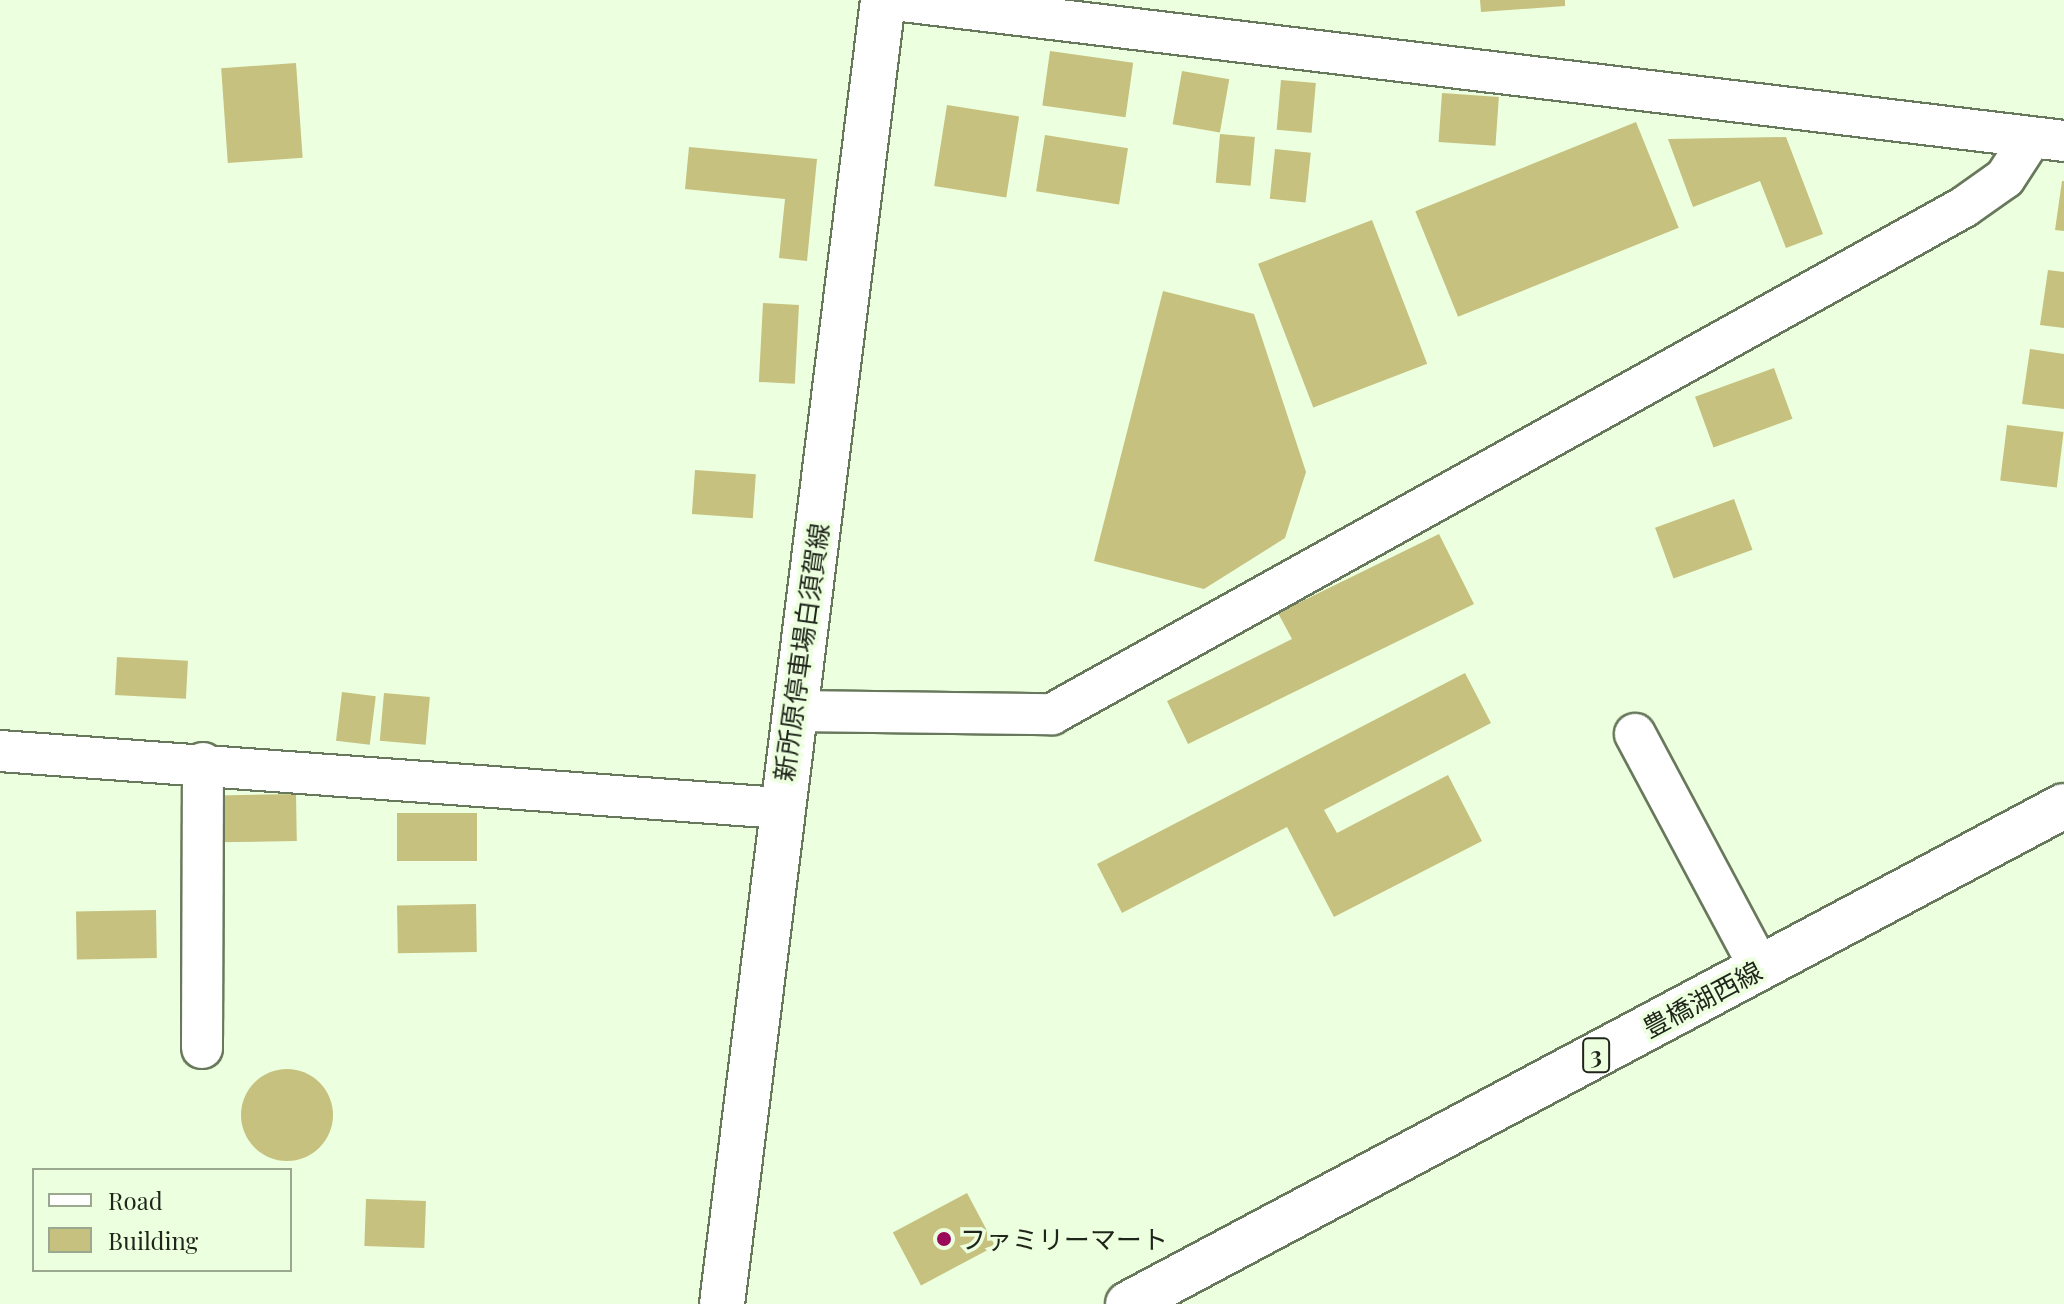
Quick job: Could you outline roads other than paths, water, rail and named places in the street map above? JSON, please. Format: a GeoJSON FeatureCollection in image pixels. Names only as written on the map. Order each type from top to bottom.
{"type":"FeatureCollection","features":[{"type":"Feature","properties":{"kind":"main road","name":"新所原停車場白須賀線"},"geometry":{"type":"LineString","coordinates":[[722,1304],[779,808],[795,711],[883,0]]}},
{"type":"Feature","properties":{"kind":"main road","name":"豊橋湖西線"},"geometry":{"type":"LineString","coordinates":[[1128,1304],[2064,806]]}},
{"type":"Feature","properties":{"kind":"street"},"geometry":{"type":"LineString","coordinates":[[894,0],[2047,139]]}},
{"type":"Feature","properties":{"kind":"street"},"geometry":{"type":"LineString","coordinates":[[795,711],[1052,714],[1964,207],[2005,178],[2047,139]]}},
{"type":"Feature","properties":{"kind":"street"},"geometry":{"type":"LineString","coordinates":[[1635,734],[1760,968]]}},
{"type":"Feature","properties":{"kind":"street"},"geometry":{"type":"LineString","coordinates":[[0,751],[203,763],[779,808]]}},
{"type":"Feature","properties":{"kind":"street"},"geometry":{"type":"LineString","coordinates":[[202,1048],[203,763]]}},
{"type":"Feature","properties":{"kind":"place","name":"ファミリーマート"},"geometry":{"type":"Point","coordinates":[944,1239]}}]}
